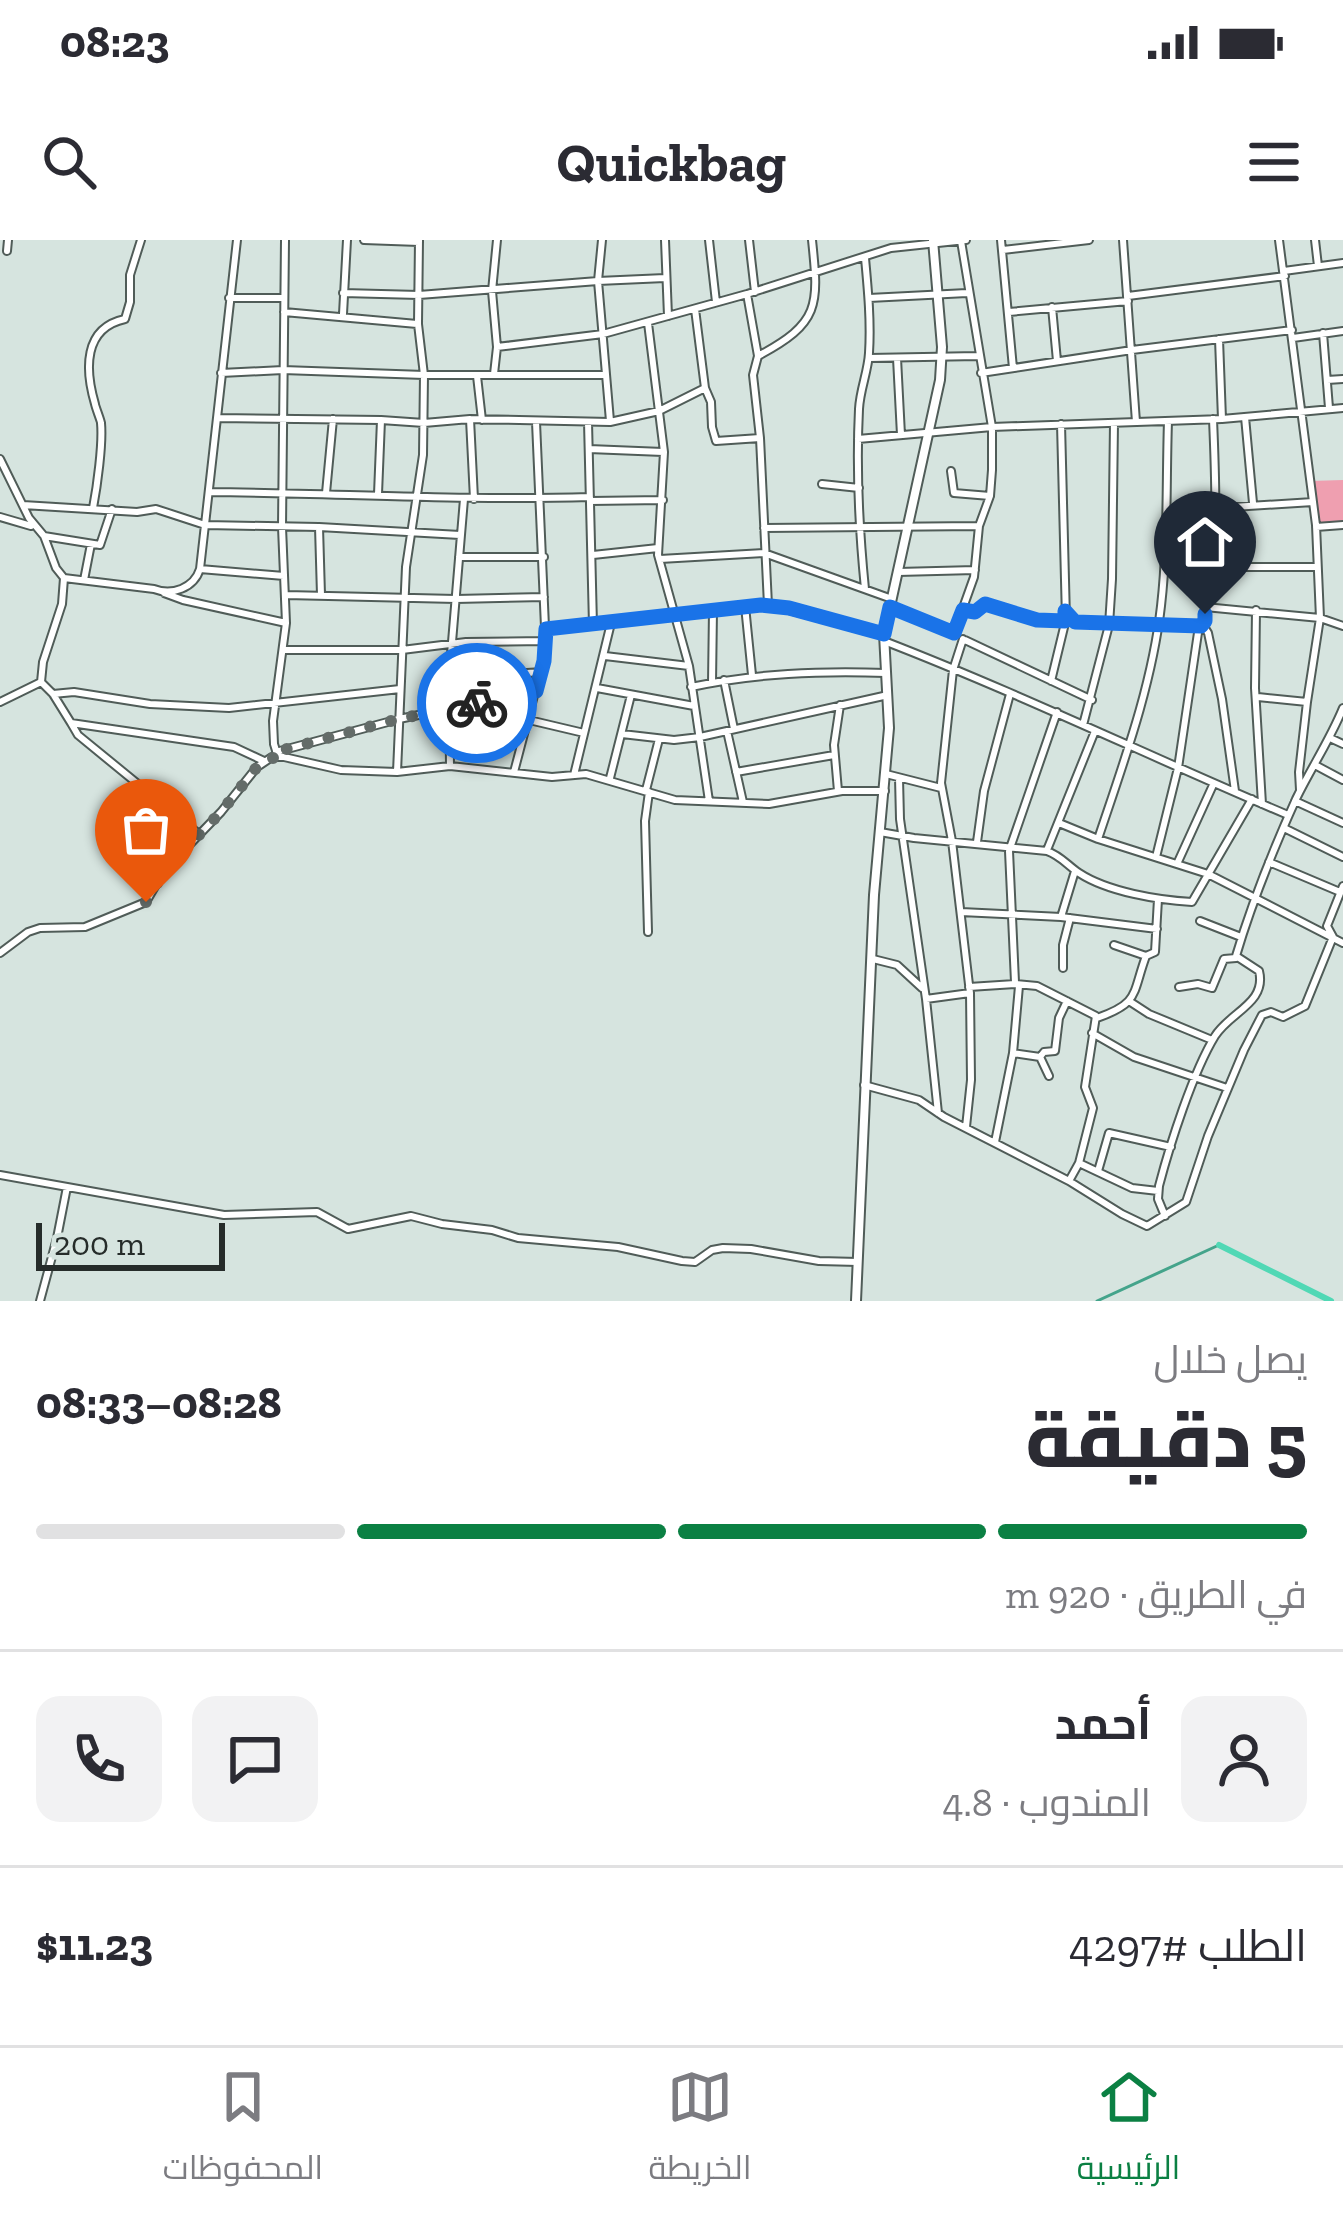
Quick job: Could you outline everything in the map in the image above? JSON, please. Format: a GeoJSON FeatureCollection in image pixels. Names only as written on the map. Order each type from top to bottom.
{"type":"FeatureCollection","features":[{"type":"Feature","properties":{"kind":"street"},"geometry":{"type":"LineString","coordinates":[[8,240],[8,251]]}},
{"type":"Feature","properties":{"kind":"street"},"geometry":{"type":"LineString","coordinates":[[93,508],[101,422],[89,368],[94,338],[109,322],[125,319],[130,275],[141,240]]}},
{"type":"Feature","properties":{"kind":"street"},"geometry":{"type":"LineString","coordinates":[[164,593],[189,586],[200,569],[237,240]]}},
{"type":"Feature","properties":{"kind":"street"},"geometry":{"type":"LineString","coordinates":[[277,754],[275,701],[286,623],[284,240]]}},
{"type":"Feature","properties":{"kind":"street"},"geometry":{"type":"LineString","coordinates":[[343,316],[347,240]]}},
{"type":"Feature","properties":{"kind":"street"},"geometry":{"type":"LineString","coordinates":[[364,240],[419,241],[423,455],[405,596],[397,772]]}},
{"type":"Feature","properties":{"kind":"street"},"geometry":{"type":"LineString","coordinates":[[494,375],[497,240]]}},
{"type":"Feature","properties":{"kind":"street"},"geometry":{"type":"LineString","coordinates":[[602,240],[598,281],[610,422]]}},
{"type":"Feature","properties":{"kind":"street"},"geometry":{"type":"LineString","coordinates":[[665,240],[668,316]]}},
{"type":"Feature","properties":{"kind":"street"},"geometry":{"type":"LineString","coordinates":[[709,240],[716,303]]}},
{"type":"Feature","properties":{"kind":"street"},"geometry":{"type":"LineString","coordinates":[[749,240],[768,605]]}},
{"type":"Feature","properties":{"kind":"street"},"geometry":{"type":"LineString","coordinates":[[758,356],[779,345],[809,318],[815,304],[812,240]]}},
{"type":"Feature","properties":{"kind":"street"},"geometry":{"type":"LineString","coordinates":[[882,240],[883,250]]}},
{"type":"Feature","properties":{"kind":"street"},"geometry":{"type":"LineString","coordinates":[[496,347],[603,334],[883,250],[963,240],[992,428],[990,496],[979,526],[975,570],[954,633]]}},
{"type":"Feature","properties":{"kind":"street"},"geometry":{"type":"LineString","coordinates":[[1000,240],[1013,368]]}},
{"type":"Feature","properties":{"kind":"street"},"geometry":{"type":"LineString","coordinates":[[1002,250],[1088,240]]}},
{"type":"Feature","properties":{"kind":"street"},"geometry":{"type":"LineString","coordinates":[[1123,240],[1136,422]]}},
{"type":"Feature","properties":{"kind":"street"},"geometry":{"type":"LineString","coordinates":[[1279,240],[1316,527],[1320,618],[1300,791]]}},
{"type":"Feature","properties":{"kind":"street"},"geometry":{"type":"LineString","coordinates":[[1316,240],[1318,267]]}},
{"type":"Feature","properties":{"kind":"street"},"geometry":{"type":"LineString","coordinates":[[856,1301],[870,958],[886,774],[884,637],[940,380],[933,242]]}},
{"type":"Feature","properties":{"kind":"street"},"geometry":{"type":"LineString","coordinates":[[865,258],[869,358],[860,388],[858,439],[865,589]]}},
{"type":"Feature","properties":{"kind":"street"},"geometry":{"type":"LineString","coordinates":[[1009,312],[1343,263]]}},
{"type":"Feature","properties":{"kind":"street"},"geometry":{"type":"LineString","coordinates":[[343,292],[493,292],[665,278]]}},
{"type":"Feature","properties":{"kind":"street"},"geometry":{"type":"LineString","coordinates":[[869,298],[969,293]]}},
{"type":"Feature","properties":{"kind":"street"},"geometry":{"type":"LineString","coordinates":[[229,298],[284,298]]}},
{"type":"Feature","properties":{"kind":"street"},"geometry":{"type":"LineString","coordinates":[[1052,307],[1057,361]]}},
{"type":"Feature","properties":{"kind":"street"},"geometry":{"type":"LineString","coordinates":[[694,309],[716,441],[760,438]]}},
{"type":"Feature","properties":{"kind":"street"},"geometry":{"type":"LineString","coordinates":[[284,312],[418,324]]}},
{"type":"Feature","properties":{"kind":"street"},"geometry":{"type":"LineString","coordinates":[[648,323],[664,452],[658,548],[689,666],[709,801]]}},
{"type":"Feature","properties":{"kind":"street"},"geometry":{"type":"LineString","coordinates":[[981,374],[1220,339],[1343,331]]}},
{"type":"Feature","properties":{"kind":"street"},"geometry":{"type":"LineString","coordinates":[[1324,334],[1329,410]]}},
{"type":"Feature","properties":{"kind":"street"},"geometry":{"type":"LineString","coordinates":[[1156,857],[1178,768],[1213,567],[1220,339]]}},
{"type":"Feature","properties":{"kind":"street"},"geometry":{"type":"LineString","coordinates":[[869,358],[978,356]]}},
{"type":"Feature","properties":{"kind":"street"},"geometry":{"type":"LineString","coordinates":[[898,358],[901,435]]}},
{"type":"Feature","properties":{"kind":"street"},"geometry":{"type":"LineString","coordinates":[[221,373],[605,375]]}},
{"type":"Feature","properties":{"kind":"street"},"geometry":{"type":"LineString","coordinates":[[477,375],[482,420]]}},
{"type":"Feature","properties":{"kind":"street"},"geometry":{"type":"LineString","coordinates":[[1328,380],[1343,379]]}},
{"type":"Feature","properties":{"kind":"street"},"geometry":{"type":"LineString","coordinates":[[217,418],[610,422],[659,411],[705,388]]}},
{"type":"Feature","properties":{"kind":"street"},"geometry":{"type":"LineString","coordinates":[[858,439],[1343,408]]}},
{"type":"Feature","properties":{"kind":"street"},"geometry":{"type":"LineString","coordinates":[[1245,417],[1253,505]]}},
{"type":"Feature","properties":{"kind":"street"},"geometry":{"type":"LineString","coordinates":[[326,493],[334,419]]}},
{"type":"Feature","properties":{"kind":"street"},"geometry":{"type":"LineString","coordinates":[[470,419],[474,499]]}},
{"type":"Feature","properties":{"kind":"street"},"geometry":{"type":"LineString","coordinates":[[378,494],[381,420]]}},
{"type":"Feature","properties":{"kind":"street"},"geometry":{"type":"LineString","coordinates":[[1098,839],[1129,747],[1158,625],[1168,421]]}},
{"type":"Feature","properties":{"kind":"street"},"geometry":{"type":"LineString","coordinates":[[514,772],[542,672],[546,640],[536,422]]}},
{"type":"Feature","properties":{"kind":"street"},"geometry":{"type":"LineString","coordinates":[[588,422],[593,625]]}},
{"type":"Feature","properties":{"kind":"street"},"geometry":{"type":"LineString","coordinates":[[1083,725],[1109,625],[1114,423]]}},
{"type":"Feature","properties":{"kind":"street"},"geometry":{"type":"LineString","coordinates":[[1052,680],[1065,621],[1061,424]]}},
{"type":"Feature","properties":{"kind":"street"},"geometry":{"type":"LineString","coordinates":[[589,449],[664,452]]}},
{"type":"Feature","properties":{"kind":"street"},"geometry":{"type":"LineString","coordinates":[[0,459],[64,578],[62,604],[41,682]]}},
{"type":"Feature","properties":{"kind":"street"},"geometry":{"type":"LineString","coordinates":[[951,471],[954,493],[990,496]]}},
{"type":"Feature","properties":{"kind":"street"},"geometry":{"type":"LineString","coordinates":[[822,484],[859,488]]}},
{"type":"Feature","properties":{"kind":"street"},"geometry":{"type":"LineString","coordinates":[[209,491],[663,500]]}},
{"type":"Feature","properties":{"kind":"street"},"geometry":{"type":"LineString","coordinates":[[451,766],[449,678],[464,499]]}},
{"type":"Feature","properties":{"kind":"street"},"geometry":{"type":"LineString","coordinates":[[1217,508],[1313,502]]}},
{"type":"Feature","properties":{"kind":"street"},"geometry":{"type":"LineString","coordinates":[[23,505],[156,509],[205,525],[460,536]]}},
{"type":"Feature","properties":{"kind":"street"},"geometry":{"type":"LineString","coordinates":[[44,536],[101,544],[112,509]]}},
{"type":"Feature","properties":{"kind":"street"},"geometry":{"type":"LineString","coordinates":[[0,517],[35,527]]}},
{"type":"Feature","properties":{"kind":"street"},"geometry":{"type":"LineString","coordinates":[[1316,527],[1343,525]]}},
{"type":"Feature","properties":{"kind":"street"},"geometry":{"type":"LineString","coordinates":[[764,528],[979,526]]}},
{"type":"Feature","properties":{"kind":"street"},"geometry":{"type":"LineString","coordinates":[[319,527],[321,595]]}},
{"type":"Feature","properties":{"kind":"street"},"geometry":{"type":"LineString","coordinates":[[84,580],[91,544]]}},
{"type":"Feature","properties":{"kind":"street"},"geometry":{"type":"LineString","coordinates":[[593,555],[658,548]]}},
{"type":"Feature","properties":{"kind":"street"},"geometry":{"type":"LineString","coordinates":[[660,560],[764,553],[865,589],[1091,700]]}},
{"type":"Feature","properties":{"kind":"street"},"geometry":{"type":"LineString","coordinates":[[459,557],[544,557]]}},
{"type":"Feature","properties":{"kind":"street"},"geometry":{"type":"LineString","coordinates":[[1213,567],[1316,567]]}},
{"type":"Feature","properties":{"kind":"street"},"geometry":{"type":"LineString","coordinates":[[200,569],[284,576]]}},
{"type":"Feature","properties":{"kind":"street"},"geometry":{"type":"LineString","coordinates":[[898,572],[975,570]]}},
{"type":"Feature","properties":{"kind":"street"},"geometry":{"type":"LineString","coordinates":[[64,578],[154,589],[286,623]]}},
{"type":"Feature","properties":{"kind":"street"},"geometry":{"type":"LineString","coordinates":[[286,595],[544,597]]}},
{"type":"Feature","properties":{"kind":"street"},"geometry":{"type":"LineString","coordinates":[[963,610],[975,612],[985,604],[1037,620],[1065,621]]}},
{"type":"Feature","properties":{"kind":"street"},"geometry":{"type":"LineString","coordinates":[[546,629],[768,605],[884,637],[1289,815]]}},
{"type":"Feature","properties":{"kind":"street"},"geometry":{"type":"LineString","coordinates":[[746,607],[752,675]]}},
{"type":"Feature","properties":{"kind":"street"},"geometry":{"type":"LineString","coordinates":[[1205,607],[1320,618],[1343,626]]}},
{"type":"Feature","properties":{"kind":"street"},"geometry":{"type":"LineString","coordinates":[[712,682],[713,610]]}},
{"type":"Feature","properties":{"kind":"street"},"geometry":{"type":"LineString","coordinates":[[1256,610],[1262,804]]}},
{"type":"Feature","properties":{"kind":"street"},"geometry":{"type":"LineString","coordinates":[[1065,611],[1075,622],[1201,626],[1208,633],[1235,792]]}},
{"type":"Feature","properties":{"kind":"street"},"geometry":{"type":"LineString","coordinates":[[574,775],[611,623]]}},
{"type":"Feature","properties":{"kind":"street"},"geometry":{"type":"LineString","coordinates":[[284,650],[402,650],[546,640]]}},
{"type":"Feature","properties":{"kind":"street"},"geometry":{"type":"LineString","coordinates":[[963,640],[953,670],[941,788],[952,841],[969,990],[971,1079],[966,1127]]}},
{"type":"Feature","properties":{"kind":"street"},"geometry":{"type":"LineString","coordinates":[[605,656],[689,666]]}},
{"type":"Feature","properties":{"kind":"street"},"geometry":{"type":"LineString","coordinates":[[691,687],[807,671],[886,673]]}},
{"type":"Feature","properties":{"kind":"street"},"geometry":{"type":"LineString","coordinates":[[449,678],[542,672]]}},
{"type":"Feature","properties":{"kind":"street"},"geometry":{"type":"LineString","coordinates":[[724,680],[743,802]]}},
{"type":"Feature","properties":{"kind":"street"},"geometry":{"type":"LineString","coordinates":[[41,682],[78,735],[200,834]]}},
{"type":"Feature","properties":{"kind":"street"},"geometry":{"type":"LineString","coordinates":[[0,703],[41,682]]}},
{"type":"Feature","properties":{"kind":"street"},"geometry":{"type":"LineString","coordinates":[[597,688],[694,706]]}},
{"type":"Feature","properties":{"kind":"street"},"geometry":{"type":"LineString","coordinates":[[53,694],[74,692],[151,704],[229,708],[400,689]]}},
{"type":"Feature","properties":{"kind":"street"},"geometry":{"type":"LineString","coordinates":[[0,953],[28,932],[85,927],[146,902],[164,871],[264,761],[277,754],[398,719],[536,691]]}},
{"type":"Feature","properties":{"kind":"street"},"geometry":{"type":"LineString","coordinates":[[610,780],[631,694]]}},
{"type":"Feature","properties":{"kind":"street"},"geometry":{"type":"LineString","coordinates":[[977,843],[983,791],[1010,694]]}},
{"type":"Feature","properties":{"kind":"street"},"geometry":{"type":"LineString","coordinates":[[622,734],[700,737],[888,695]]}},
{"type":"Feature","properties":{"kind":"street"},"geometry":{"type":"LineString","coordinates":[[1258,697],[1307,703]]}},
{"type":"Feature","properties":{"kind":"street"},"geometry":{"type":"LineString","coordinates":[[838,791],[834,755],[841,705]]}},
{"type":"Feature","properties":{"kind":"street"},"geometry":{"type":"LineString","coordinates":[[1236,958],[1255,896],[1289,815],[1343,708]]}},
{"type":"Feature","properties":{"kind":"street"},"geometry":{"type":"LineString","coordinates":[[995,1142],[1013,1053],[1017,985],[1010,846],[1057,712]]}},
{"type":"Feature","properties":{"kind":"street"},"geometry":{"type":"LineString","coordinates":[[529,720],[585,733]]}},
{"type":"Feature","properties":{"kind":"street"},"geometry":{"type":"LineString","coordinates":[[70,723],[233,747],[264,761]]}},
{"type":"Feature","properties":{"kind":"street"},"geometry":{"type":"LineString","coordinates":[[1047,851],[1095,731]]}},
{"type":"Feature","properties":{"kind":"street"},"geometry":{"type":"LineString","coordinates":[[1330,738],[1343,744]]}},
{"type":"Feature","properties":{"kind":"street"},"geometry":{"type":"LineString","coordinates":[[648,932],[645,821],[659,739]]}},
{"type":"Feature","properties":{"kind":"street"},"geometry":{"type":"LineString","coordinates":[[277,754],[334,769],[397,772],[451,766],[552,777],[586,774],[675,800],[784,803],[838,791],[885,791]]}},
{"type":"Feature","properties":{"kind":"street"},"geometry":{"type":"LineString","coordinates":[[736,772],[834,755]]}},
{"type":"Feature","properties":{"kind":"street"},"geometry":{"type":"LineString","coordinates":[[1315,765],[1343,780]]}},
{"type":"Feature","properties":{"kind":"street"},"geometry":{"type":"LineString","coordinates":[[886,774],[941,788]]}},
{"type":"Feature","properties":{"kind":"street"},"geometry":{"type":"LineString","coordinates":[[899,778],[938,1113]]}},
{"type":"Feature","properties":{"kind":"street"},"geometry":{"type":"LineString","coordinates":[[1177,864],[1214,784]]}},
{"type":"Feature","properties":{"kind":"street"},"geometry":{"type":"LineString","coordinates":[[880,832],[1047,851],[1097,881],[1157,899],[1195,900],[1252,799]]}},
{"type":"Feature","properties":{"kind":"street"},"geometry":{"type":"LineString","coordinates":[[1295,801],[1343,823]]}},
{"type":"Feature","properties":{"kind":"street"},"geometry":{"type":"LineString","coordinates":[[1059,824],[1208,874],[1343,943]]}},
{"type":"Feature","properties":{"kind":"street"},"geometry":{"type":"LineString","coordinates":[[1284,828],[1343,857]]}},
{"type":"Feature","properties":{"kind":"street"},"geometry":{"type":"LineString","coordinates":[[1269,862],[1341,889],[1327,926],[1333,938]]}},
{"type":"Feature","properties":{"kind":"street"},"geometry":{"type":"LineString","coordinates":[[1064,968],[1065,917],[1075,871]]}},
{"type":"Feature","properties":{"kind":"street"},"geometry":{"type":"LineString","coordinates":[[1114,945],[1145,956],[1155,952],[1157,899]]}},
{"type":"Feature","properties":{"kind":"street"},"geometry":{"type":"LineString","coordinates":[[961,912],[1065,917],[1156,929]]}},
{"type":"Feature","properties":{"kind":"street"},"geometry":{"type":"LineString","coordinates":[[1200,921],[1241,937]]}},
{"type":"Feature","properties":{"kind":"street"},"geometry":{"type":"LineString","coordinates":[[1252,1000],[1283,1017],[1305,1006],[1333,938]]}},
{"type":"Feature","properties":{"kind":"street"},"geometry":{"type":"LineString","coordinates":[[925,995],[1037,986],[1097,1018],[1116,1012],[1129,1001],[1145,956]]}},
{"type":"Feature","properties":{"kind":"street"},"geometry":{"type":"LineString","coordinates":[[870,958],[897,965],[925,995]]}},
{"type":"Feature","properties":{"kind":"street"},"geometry":{"type":"LineString","coordinates":[[1165,1216],[1158,1191],[1196,1076],[1220,1028],[1260,989],[1259,970],[1236,958],[1224,959],[1212,988],[1179,987]]}},
{"type":"Feature","properties":{"kind":"street"},"geometry":{"type":"LineString","coordinates":[[1013,1053],[1040,1057],[1055,1051],[1059,1018],[1067,1001]]}},
{"type":"Feature","properties":{"kind":"street"},"geometry":{"type":"LineString","coordinates":[[1129,1001],[1148,1014],[1213,1040]]}},
{"type":"Feature","properties":{"kind":"street"},"geometry":{"type":"LineString","coordinates":[[864,1085],[912,1097],[1070,1181],[1143,1226],[1150,1225],[1186,1202],[1249,1038],[1268,1012]]}},
{"type":"Feature","properties":{"kind":"street"},"geometry":{"type":"LineString","coordinates":[[1070,1181],[1093,1108],[1085,1089],[1097,1018]]}},
{"type":"Feature","properties":{"kind":"street"},"geometry":{"type":"LineString","coordinates":[[1092,1034],[1134,1057],[1228,1088]]}},
{"type":"Feature","properties":{"kind":"street"},"geometry":{"type":"LineString","coordinates":[[1040,1057],[1049,1076]]}},
{"type":"Feature","properties":{"kind":"street"},"geometry":{"type":"LineString","coordinates":[[1097,1172],[1109,1133],[1172,1148]]}},
{"type":"Feature","properties":{"kind":"street"},"geometry":{"type":"LineString","coordinates":[[1078,1163],[1132,1188],[1158,1191]]}},
{"type":"Feature","properties":{"kind":"street"},"geometry":{"type":"LineString","coordinates":[[0,1175],[224,1215],[317,1212],[354,1230],[411,1216],[518,1238],[618,1247],[690,1262],[723,1248],[858,1262]]}},
{"type":"Feature","properties":{"kind":"street"},"geometry":{"type":"LineString","coordinates":[[40,1301],[67,1186]]}},
{"type":"Feature","properties":{"kind":"shaded area"},"geometry":{"type":"Polygon","coordinates":[[[1343,480],[1343,522],[1316,525],[1310,481],[1343,480]]]}},
{"type":"Feature","properties":{"kind":"waterway"},"geometry":{"type":"LineString","coordinates":[[1097,1301],[1219,1245]]}},
{"type":"Feature","properties":{"kind":"waterway"},"geometry":{"type":"LineString","coordinates":[[1219,1245],[1331,1301]]}},
{"type":"Feature","properties":{"kind":"way so far"},"geometry":{"type":"LineString","coordinates":[[146,902],[164,871],[257,767],[278,757],[276,752],[477,703]]}},
{"type":"Feature","properties":{"kind":"route"},"geometry":{"type":"LineString","coordinates":[[477,703],[536,691],[546,629],[761,605],[884,634],[890,607],[954,633],[963,610],[975,612],[985,604],[1048,622],[1065,621],[1065,611],[1075,622],[1109,625],[1201,626],[1205,614]]}}]}
